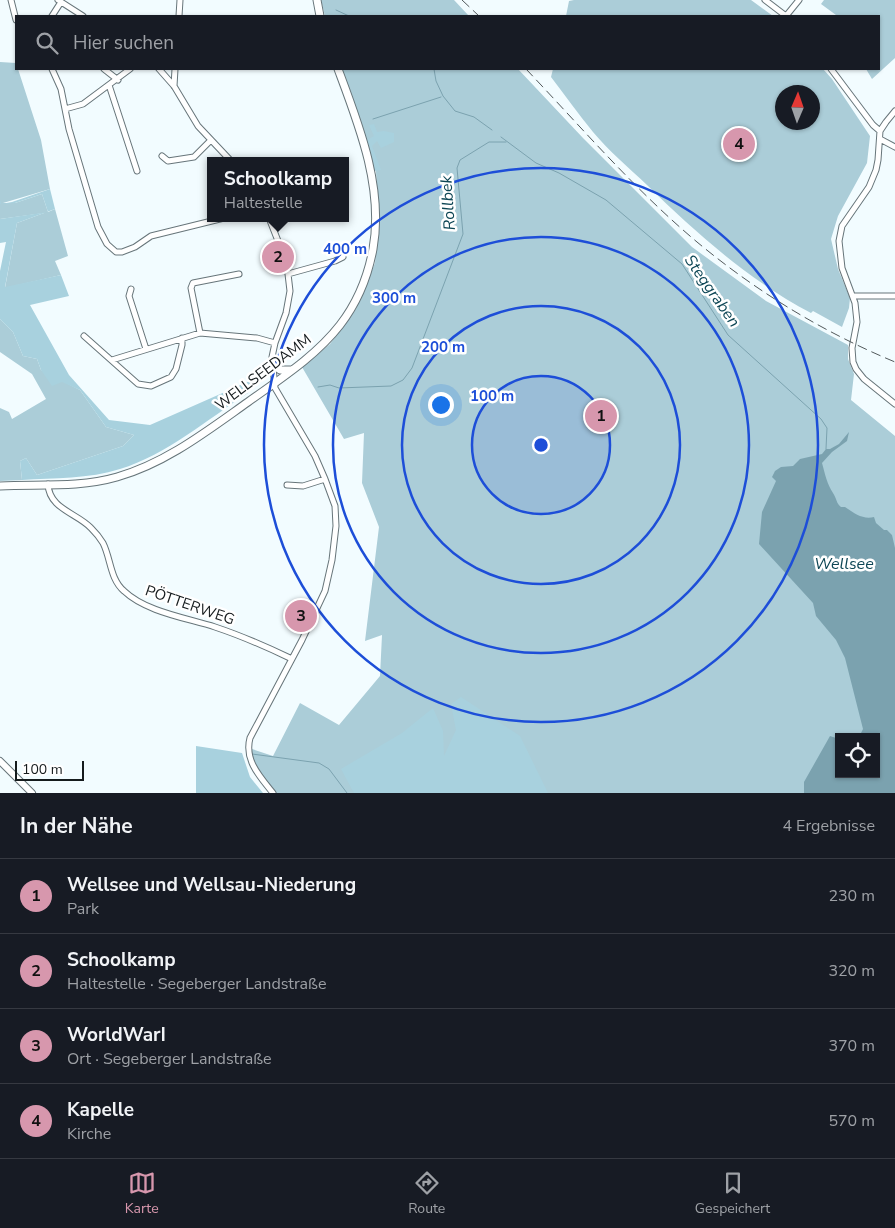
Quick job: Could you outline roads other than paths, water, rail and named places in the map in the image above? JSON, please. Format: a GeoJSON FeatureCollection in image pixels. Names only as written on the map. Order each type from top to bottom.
{"type":"FeatureCollection","features":[{"type":"Feature","properties":{"kind":"main road"},"geometry":{"type":"LineString","coordinates":[[317,0],[320,15]]}},
{"type":"Feature","properties":{"kind":"main road","name":"WELLSEEDAMM"},"geometry":{"type":"LineString","coordinates":[[0,486],[80,484],[102,481],[150,466],[194,440],[292,370],[326,342],[348,314],[363,284],[373,248],[375,211],[370,169],[358,126],[338,70]]}},
{"type":"Feature","properties":{"kind":"main road"},"geometry":{"type":"LineString","coordinates":[[272,364],[280,370],[292,370]]}},
{"type":"Feature","properties":{"kind":"street"},"geometry":{"type":"LineString","coordinates":[[11,0],[15,16]]}},
{"type":"Feature","properties":{"kind":"street"},"geometry":{"type":"LineString","coordinates":[[178,15],[180,0]]}},
{"type":"Feature","properties":{"kind":"street"},"geometry":{"type":"LineString","coordinates":[[765,0],[785,15]]}},
{"type":"Feature","properties":{"kind":"street"},"geometry":{"type":"LineString","coordinates":[[787,15],[799,0]]}},
{"type":"Feature","properties":{"kind":"street"},"geometry":{"type":"LineString","coordinates":[[52,15],[59,1],[81,15]]}},
{"type":"Feature","properties":{"kind":"street"},"geometry":{"type":"LineString","coordinates":[[52,70],[61,89],[69,129],[98,227],[111,248],[116,252],[122,252],[136,247],[151,236],[208,222]]}},
{"type":"Feature","properties":{"kind":"street"},"geometry":{"type":"LineString","coordinates":[[105,70],[118,80]]}},
{"type":"Feature","properties":{"kind":"street"},"geometry":{"type":"LineString","coordinates":[[65,109],[83,104],[109,84],[118,80],[129,70]]}},
{"type":"Feature","properties":{"kind":"street"},"geometry":{"type":"LineString","coordinates":[[160,70],[174,86],[198,126],[227,157]]}},
{"type":"Feature","properties":{"kind":"street"},"geometry":{"type":"LineString","coordinates":[[174,86],[175,70]]}},
{"type":"Feature","properties":{"kind":"street"},"geometry":{"type":"LineString","coordinates":[[832,70],[873,125],[880,131]]}},
{"type":"Feature","properties":{"kind":"street"},"geometry":{"type":"LineString","coordinates":[[109,84],[137,172]]}},
{"type":"Feature","properties":{"kind":"street"},"geometry":{"type":"LineString","coordinates":[[895,111],[880,131],[880,150],[876,170],[869,187],[842,226],[838,241],[842,268],[854,296],[857,322],[852,348],[853,362],[859,374],[895,404]]}},
{"type":"Feature","properties":{"kind":"street"},"geometry":{"type":"LineString","coordinates":[[880,139],[895,147]]}},
{"type":"Feature","properties":{"kind":"street"},"geometry":{"type":"LineString","coordinates":[[162,156],[168,161],[194,157],[211,140]]}},
{"type":"Feature","properties":{"kind":"street"},"geometry":{"type":"LineString","coordinates":[[271,222],[288,274],[290,291],[289,302],[275,343],[272,364],[274,383],[315,456],[333,497],[336,510],[336,526],[329,580],[321,600],[248,745],[249,757],[253,766],[273,793]]}},
{"type":"Feature","properties":{"kind":"street"},"geometry":{"type":"LineString","coordinates":[[288,274],[335,261],[343,256]]}},
{"type":"Feature","properties":{"kind":"street"},"geometry":{"type":"LineString","coordinates":[[200,334],[191,288],[193,283],[240,274]]}},
{"type":"Feature","properties":{"kind":"street"},"geometry":{"type":"LineString","coordinates":[[131,289],[129,296],[146,349]]}},
{"type":"Feature","properties":{"kind":"street"},"geometry":{"type":"LineString","coordinates":[[854,296],[895,296]]}},
{"type":"Feature","properties":{"kind":"street"},"geometry":{"type":"LineString","coordinates":[[112,360],[200,334],[257,338],[275,343]]}},
{"type":"Feature","properties":{"kind":"street"},"geometry":{"type":"LineString","coordinates":[[84,336],[138,384],[151,386],[168,380],[174,374],[182,345],[182,338]]}},
{"type":"Feature","properties":{"kind":"street"},"geometry":{"type":"LineString","coordinates":[[287,485],[292,487],[303,486],[325,478]]}},
{"type":"Feature","properties":{"kind":"street","name":"PÖTTERWEG"},"geometry":{"type":"LineString","coordinates":[[48,484],[49,493],[53,501],[85,522],[103,543],[114,577],[122,590],[131,597],[168,613],[252,640],[292,659]]}},
{"type":"Feature","properties":{"kind":"street"},"geometry":{"type":"LineString","coordinates":[[0,761],[32,793]]}},
{"type":"Feature","properties":{"kind":"water","name":"Wellsee"},"geometry":{"type":"Polygon","coordinates":[[[849,432],[847,441],[832,452],[822,463],[837,502],[841,507],[845,507],[862,517],[874,517],[876,523],[892,535],[895,548],[895,793],[804,793],[804,782],[830,736],[835,738],[835,778],[880,778],[880,733],[861,733],[863,729],[845,658],[836,640],[816,616],[813,603],[759,544],[762,512],[776,481],[772,477],[775,471],[781,467],[793,466],[800,459],[822,454],[826,449],[839,444],[849,432]]]}},
{"type":"Feature","properties":{"kind":"waterway","name":"Steggraben"},"geometry":{"type":"LineString","coordinates":[[336,10],[347,15]]}},
{"type":"Feature","properties":{"kind":"waterway","name":"Steggraben"},"geometry":{"type":"LineString","coordinates":[[434,70],[436,81],[443,96],[455,111],[474,117],[492,130]]}},
{"type":"Feature","properties":{"kind":"waterway"},"geometry":{"type":"LineString","coordinates":[[373,119],[441,97]]}},
{"type":"Feature","properties":{"kind":"waterway","name":"Steggraben"},"geometry":{"type":"LineString","coordinates":[[501,137],[536,163],[559,173],[606,200],[682,264],[728,335],[821,419],[827,428],[826,449]]}},
{"type":"Feature","properties":{"kind":"waterway","name":"Rollbek"},"geometry":{"type":"LineString","coordinates":[[318,387],[330,385],[339,388],[391,386],[403,380],[412,368],[463,234],[457,168],[460,160],[489,142],[506,142]]}},
{"type":"Feature","properties":{"kind":"waterway"},"geometry":{"type":"LineString","coordinates":[[252,754],[319,763],[329,769],[347,793]]}},
{"type":"Feature","properties":{"kind":"railway"},"geometry":{"type":"LineString","coordinates":[[462,0],[478,15]]}},
{"type":"Feature","properties":{"kind":"railway"},"geometry":{"type":"LineString","coordinates":[[527,70],[609,158],[697,242],[743,278],[792,310],[842,338],[895,362]]}},
{"type":"Feature","properties":{"kind":"place","name":"Kapelle"},"geometry":{"type":"Point","coordinates":[739,144]}},
{"type":"Feature","properties":{"kind":"place","name":"Schoolkamp"},"geometry":{"type":"Point","coordinates":[278,257]}},
{"type":"Feature","properties":{"kind":"place","name":"Wellsee und Wellsau-Niederung"},"geometry":{"type":"Point","coordinates":[601,416]}},
{"type":"Feature","properties":{"kind":"place","name":"WorldWarI"},"geometry":{"type":"Point","coordinates":[301,616]}}]}
